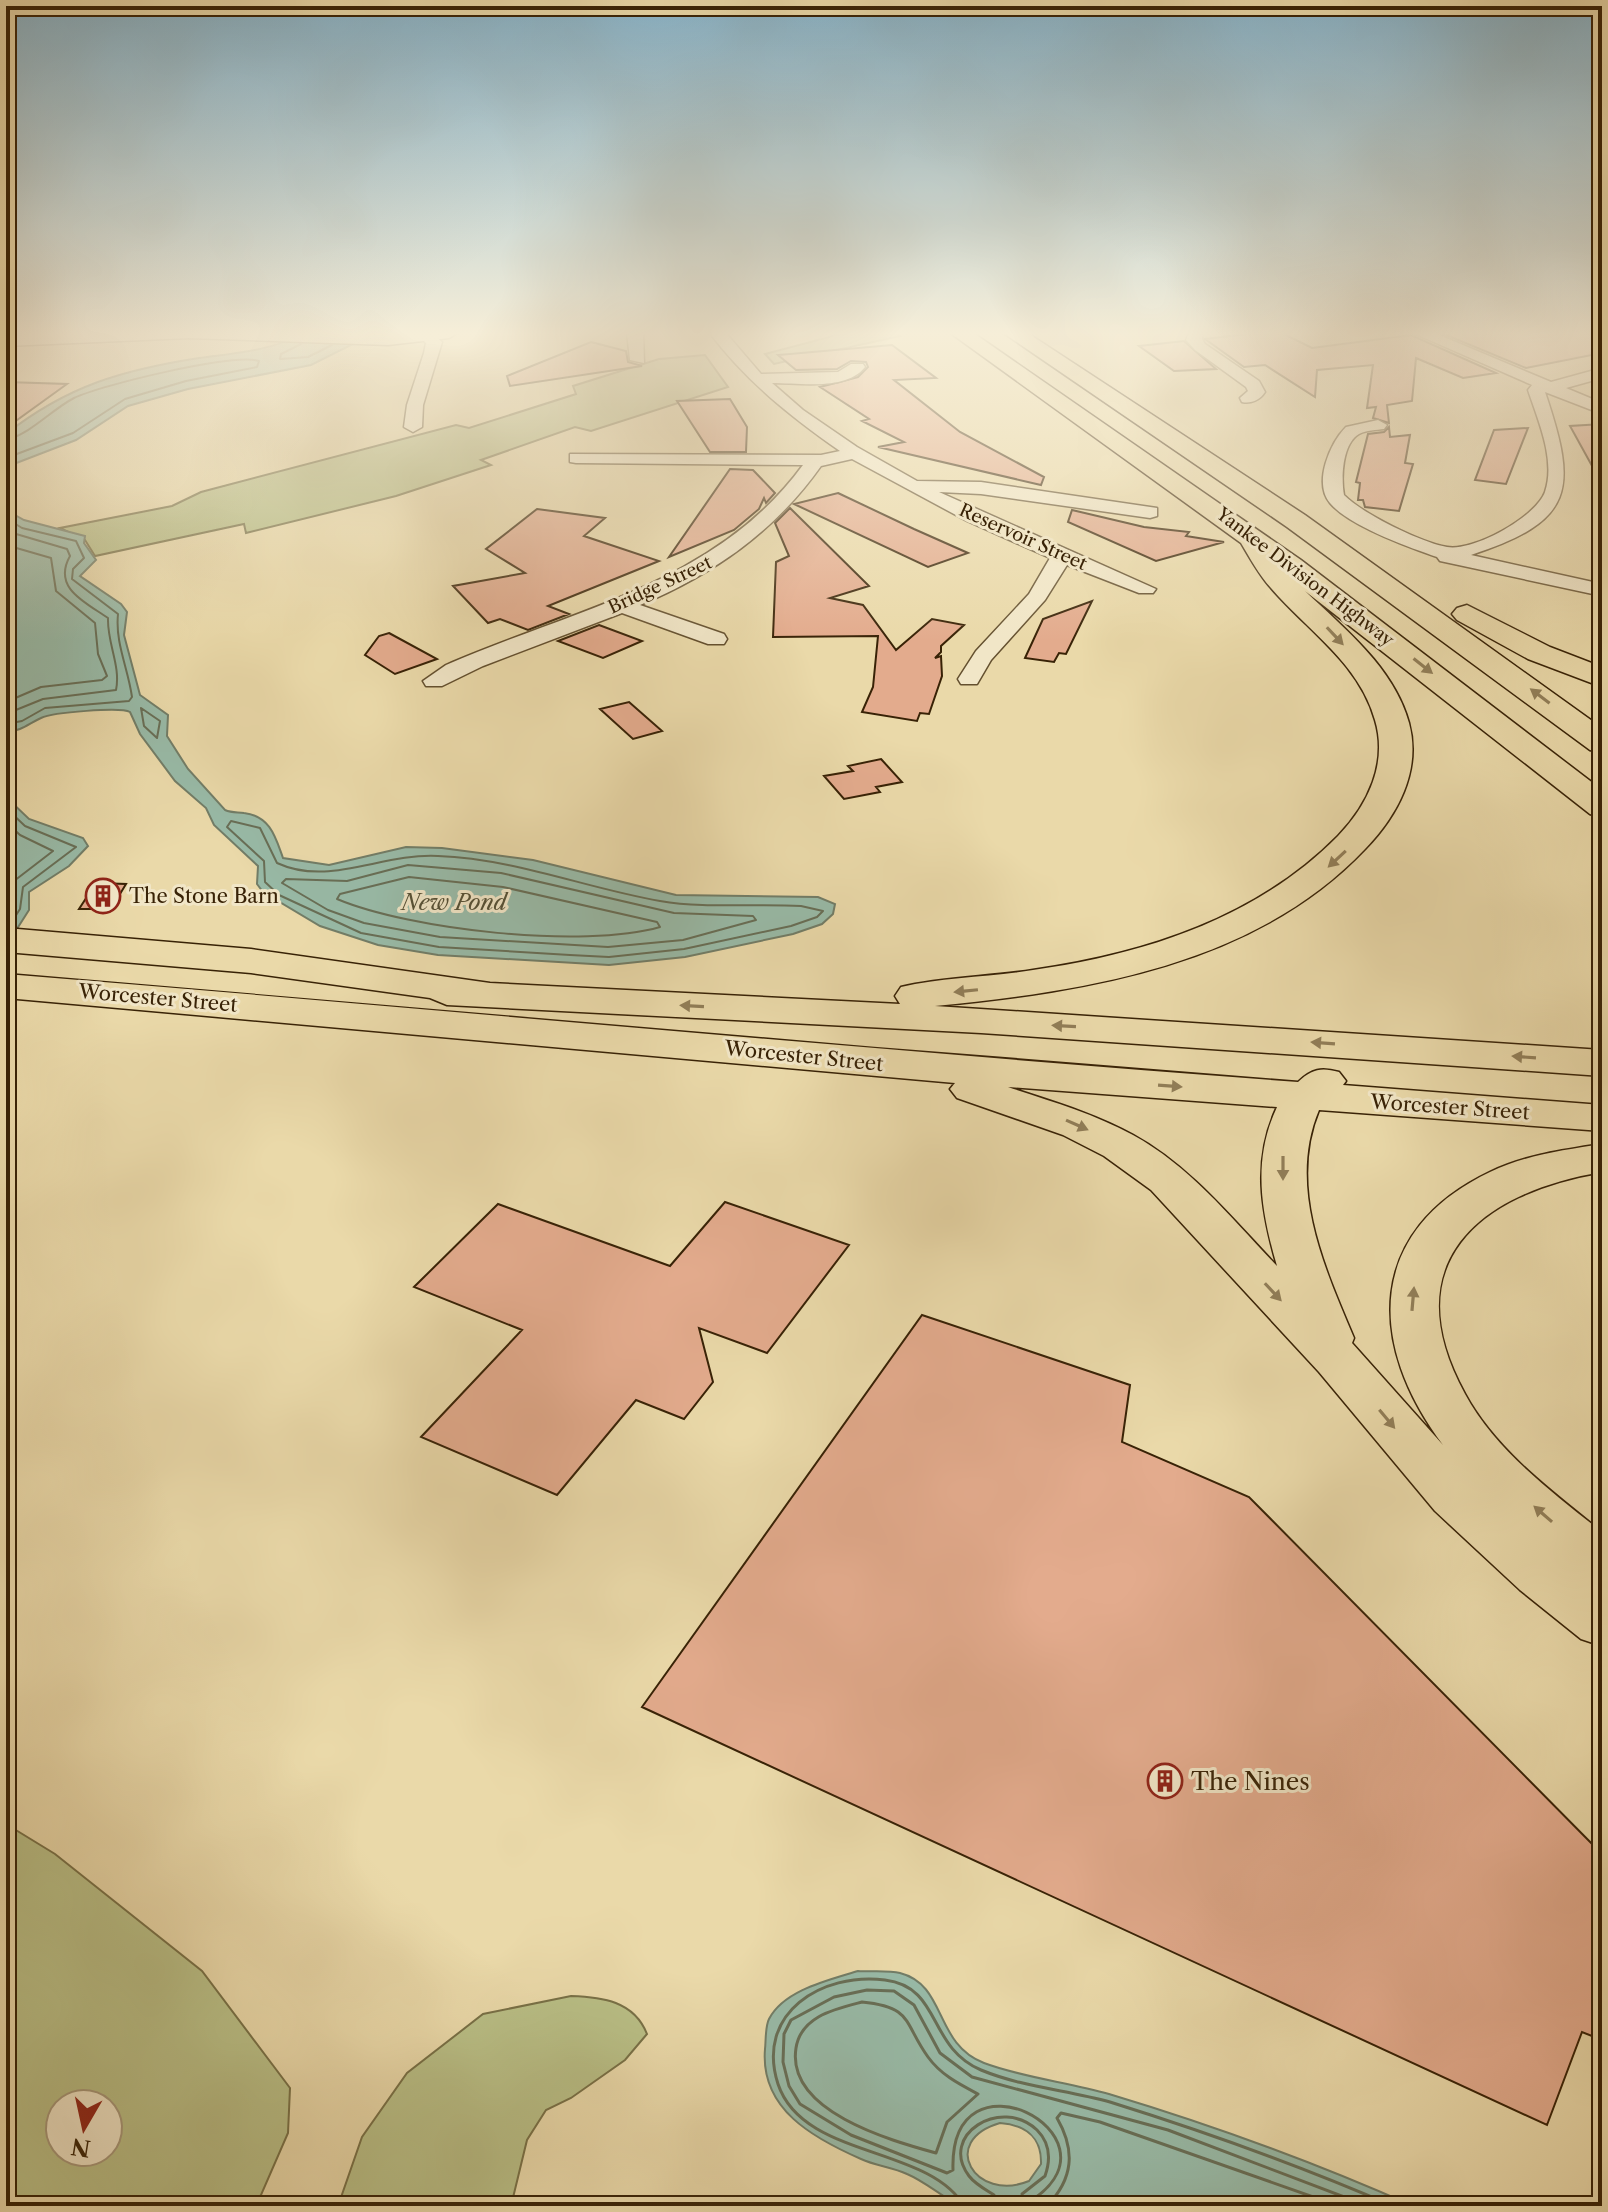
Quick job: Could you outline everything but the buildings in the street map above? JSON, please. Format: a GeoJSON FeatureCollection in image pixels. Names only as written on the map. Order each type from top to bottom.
{"type":"FeatureCollection","features":[{"type":"Feature","properties":{"kind":"highway","name":"Yankee Division Highway"},"geometry":{"type":"LineString","coordinates":[[1106,435],[1249,535],[1602,807]]}},
{"type":"Feature","properties":{"kind":"highway","name":"Yankee Division Highway"},"geometry":{"type":"LineString","coordinates":[[1167,435],[1303,526],[1602,743]]}},
{"type":"Feature","properties":{"kind":"highway"},"geometry":{"type":"LineString","coordinates":[[1303,526],[1386,562],[1525,646],[1602,678]]}},
{"type":"Feature","properties":{"kind":"highway"},"geometry":{"type":"LineString","coordinates":[[740,1008],[1002,987],[1144,960],[1258,914],[1291,896],[1337,860],[1369,824],[1388,790],[1396,755],[1392,721],[1378,691],[1359,663],[1280,582],[1249,535]]}},
{"type":"Feature","properties":{"kind":"highway","name":"Worcester Street"},"geometry":{"type":"LineString","coordinates":[[12,959],[509,996],[1602,1063]]}},
{"type":"Feature","properties":{"kind":"highway","name":"Worcester Street"},"geometry":{"type":"LineString","coordinates":[[12,959],[702,1046],[869,1062],[1602,1118]]}},
{"type":"Feature","properties":{"kind":"highway"},"geometry":{"type":"LineString","coordinates":[[6,1009],[446,1039],[702,1046]]}},
{"type":"Feature","properties":{"kind":"highway"},"geometry":{"type":"LineString","coordinates":[[1337,1359],[1303,1271],[1284,1191],[1286,1129],[1306,1096],[1339,1073],[1429,1050]]}},
{"type":"Feature","properties":{"kind":"highway"},"geometry":{"type":"LineString","coordinates":[[869,1062],[1034,1107],[1079,1125],[1137,1157],[1187,1198],[1337,1359],[1455,1496],[1531,1566],[1602,1622]]}},
{"type":"Feature","properties":{"kind":"highway"},"geometry":{"type":"LineString","coordinates":[[1602,1158],[1568,1162],[1519,1175],[1463,1207],[1440,1227],[1425,1252],[1415,1282],[1412,1315],[1424,1365],[1454,1420],[1509,1482],[1602,1565]]}},
{"type":"Feature","properties":{"kind":"street","name":"Reservoir Street"},"geometry":{"type":"LineString","coordinates":[[832,435],[916,486],[1066,557],[1146,589]]}},
{"type":"Feature","properties":{"kind":"street"},"geometry":{"type":"LineString","coordinates":[[1348,435],[1331,477],[1332,494],[1399,538],[1447,557],[1602,590]]}},
{"type":"Feature","properties":{"kind":"street"},"geometry":{"type":"LineString","coordinates":[[1447,557],[1511,534],[1554,496],[1559,473],[1549,435]]}},
{"type":"Feature","properties":{"kind":"street"},"geometry":{"type":"LineString","coordinates":[[576,458],[818,460],[857,452]]}},
{"type":"Feature","properties":{"kind":"street","name":"Bridge Street"},"geometry":{"type":"LineString","coordinates":[[434,681],[619,605],[693,572],[733,549],[806,478],[818,460]]}},
{"type":"Feature","properties":{"kind":"street"},"geometry":{"type":"LineString","coordinates":[[916,486],[969,486],[1150,512]]}},
{"type":"Feature","properties":{"kind":"street"},"geometry":{"type":"LineString","coordinates":[[969,679],[986,650],[1040,594],[1053,564],[1066,557]]}},
{"type":"Feature","properties":{"kind":"street"},"geometry":{"type":"LineString","coordinates":[[619,605],[716,639]]}},
{"type":"Feature","properties":{"kind":"green space"},"geometry":{"type":"Polygon","coordinates":[[[417,435],[552,435],[481,460],[491,465],[396,496],[246,533],[244,524],[95,556],[85,540],[60,528],[172,506],[201,492],[417,435]]]}},
{"type":"Feature","properties":{"kind":"green space"},"geometry":{"type":"Polygon","coordinates":[[[6,1824],[55,1854],[202,1971],[290,2088],[288,2133],[261,2195],[252,2206],[6,2206],[6,1824]]]}},
{"type":"Feature","properties":{"kind":"green space"},"geometry":{"type":"Polygon","coordinates":[[[571,1996],[616,2003],[634,2014],[647,2034],[625,2060],[571,2098],[546,2110],[527,2140],[511,2206],[338,2206],[362,2137],[407,2073],[483,2014],[571,1996]]]}},
{"type":"Feature","properties":{"kind":"water"},"geometry":{"type":"Polygon","coordinates":[[[6,435],[83,435],[76,440],[6,467],[6,435]]]}},
{"type":"Feature","properties":{"kind":"water","name":"New Pond"},"geometry":{"type":"Polygon","coordinates":[[[6,510],[24,520],[85,536],[84,543],[96,560],[80,576],[121,604],[127,612],[124,635],[140,695],[168,715],[167,736],[188,769],[225,810],[253,815],[266,824],[275,836],[283,858],[329,865],[406,847],[442,848],[533,860],[676,895],[818,897],[835,904],[833,914],[822,924],[793,934],[685,957],[609,965],[438,955],[378,945],[320,926],[263,892],[257,884],[258,866],[214,825],[206,808],[175,781],[140,734],[130,712],[101,710],[59,714],[6,732],[6,510]]]}},
{"type":"Feature","properties":{"kind":"water"},"geometry":{"type":"Polygon","coordinates":[[[6,797],[29,819],[83,838],[88,846],[69,866],[29,892],[29,910],[6,946],[6,797]]]}},
{"type":"Feature","properties":{"kind":"water"},"geometry":{"type":"Polygon","coordinates":[[[858,1971],[900,1973],[915,1980],[926,1989],[956,2043],[984,2063],[1109,2094],[1186,2118],[1300,2159],[1413,2206],[1036,2206],[1017,2202],[978,2207],[959,2205],[914,2177],[843,2151],[808,2131],[793,2119],[771,2089],[766,2070],[766,2030],[776,2009],[796,1993],[858,1971]],[[1000,2123],[981,2132],[971,2143],[968,2155],[971,2167],[980,2177],[993,2184],[1010,2186],[1029,2181],[1041,2164],[1039,2146],[1024,2130],[1000,2123]]]}},
{"type":"Feature","properties":{"kind":"place","name":"The Stone Barn"},"geometry":{"type":"Point","coordinates":[103,896]}},
{"type":"Feature","properties":{"kind":"place","name":"The Nines"},"geometry":{"type":"Point","coordinates":[1165,1781]}}]}
